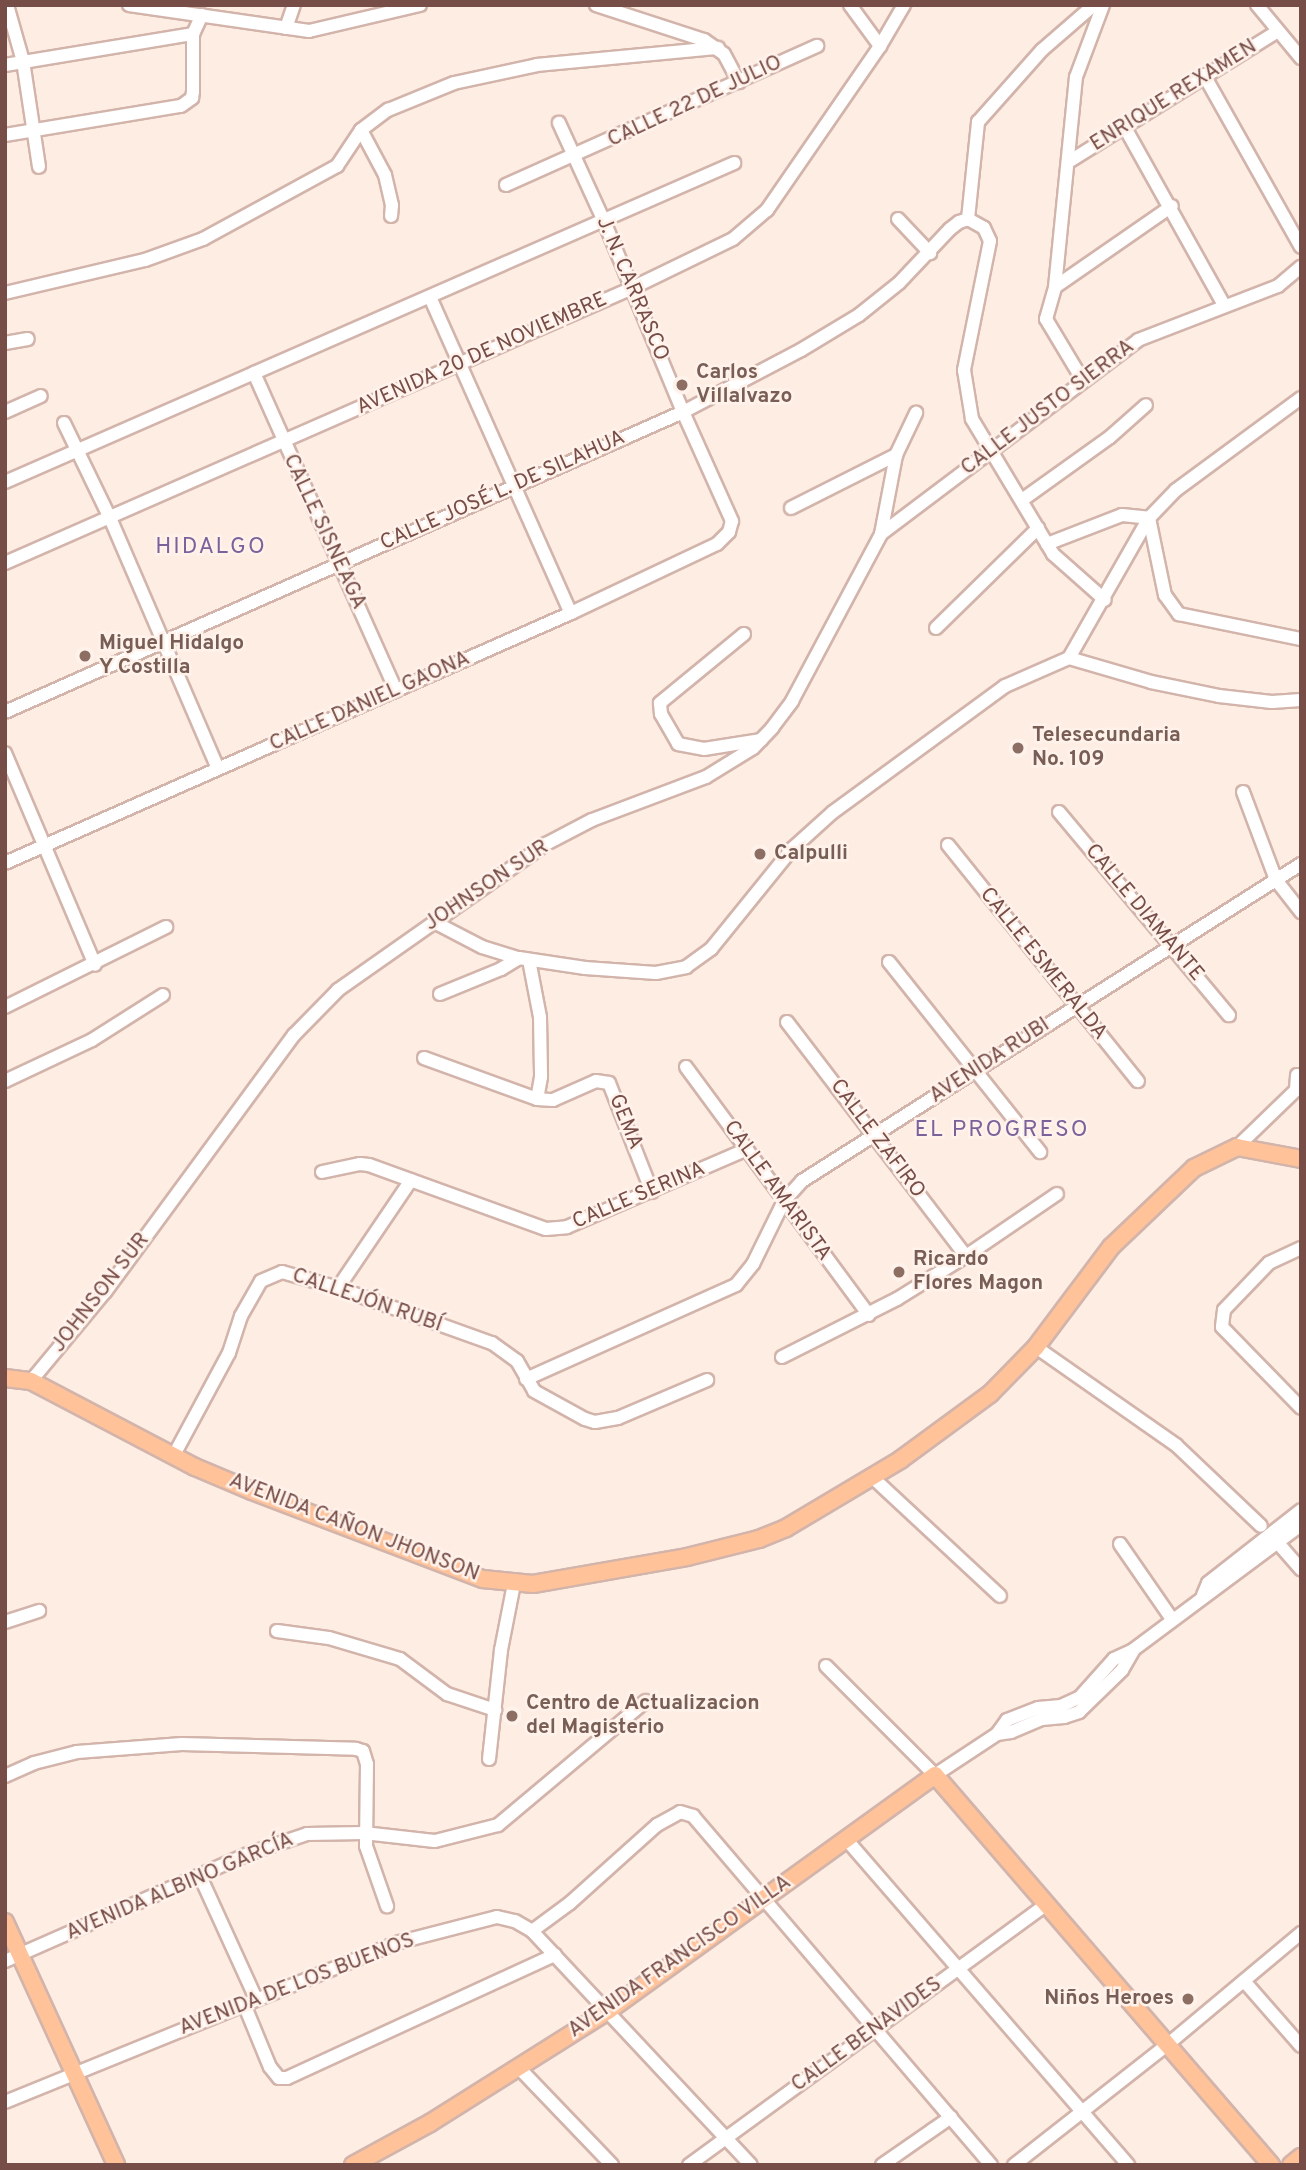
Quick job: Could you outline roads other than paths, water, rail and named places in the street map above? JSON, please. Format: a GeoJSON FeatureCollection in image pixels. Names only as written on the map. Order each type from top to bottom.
{"type":"FeatureCollection","features":[{"type":"Feature","properties":{"kind":"main road"},"geometry":{"type":"LineString","coordinates":[[1237,1147],[1301,1158]]}},
{"type":"Feature","properties":{"kind":"main road","name":"AVENIDA CAÑON JHONSON"},"geometry":{"type":"LineString","coordinates":[[31,1381],[174,1455],[252,1491],[483,1578],[514,1584],[533,1584],[687,1557],[759,1539],[786,1528],[966,1414],[1036,1347],[1111,1247],[1194,1168],[1237,1147]]}},
{"type":"Feature","properties":{"kind":"main road"},"geometry":{"type":"LineString","coordinates":[[5,1378],[31,1381]]}},
{"type":"Feature","properties":{"kind":"main road"},"geometry":{"type":"LineString","coordinates":[[934,1775],[1271,2165]]}},
{"type":"Feature","properties":{"kind":"main road","name":"AVENIDA FRANCISCO VILLA"},"geometry":{"type":"LineString","coordinates":[[353,2165],[520,2069],[608,2011],[934,1775]]}},
{"type":"Feature","properties":{"kind":"main road"},"geometry":{"type":"LineString","coordinates":[[5,1922],[13,1958],[74,2074],[116,2165]]}},
{"type":"Feature","properties":{"kind":"main road"},"geometry":{"type":"LineString","coordinates":[[1291,2165],[1301,2157]]}},
{"type":"Feature","properties":{"kind":"street"},"geometry":{"type":"LineString","coordinates":[[7,5],[23,61],[39,167]]}},
{"type":"Feature","properties":{"kind":"street"},"geometry":{"type":"LineString","coordinates":[[129,5],[309,31],[420,5]]}},
{"type":"Feature","properties":{"kind":"street"},"geometry":{"type":"LineString","coordinates":[[286,28],[294,5]]}},
{"type":"Feature","properties":{"kind":"street"},"geometry":{"type":"LineString","coordinates":[[596,5],[681,31],[718,48],[739,82]]}},
{"type":"Feature","properties":{"kind":"street"},"geometry":{"type":"LineString","coordinates":[[850,5],[880,46]]}},
{"type":"Feature","properties":{"kind":"street"},"geometry":{"type":"LineString","coordinates":[[897,20],[904,5]]}},
{"type":"Feature","properties":{"kind":"street"},"geometry":{"type":"LineString","coordinates":[[897,20],[914,5]]}},
{"type":"Feature","properties":{"kind":"street"},"geometry":{"type":"LineString","coordinates":[[1094,5],[1042,51],[978,122],[968,219],[984,228],[990,241],[964,370],[972,419],[989,453],[1059,560],[1105,600]]}},
{"type":"Feature","properties":{"kind":"street"},"geometry":{"type":"LineString","coordinates":[[1082,379],[1046,319],[1055,287],[1070,161],[1076,77],[1102,5]]}},
{"type":"Feature","properties":{"kind":"street"},"geometry":{"type":"LineString","coordinates":[[1257,5],[1301,58]]}},
{"type":"Feature","properties":{"kind":"street"},"geometry":{"type":"LineString","coordinates":[[5,135],[181,106],[188,102],[193,92],[193,34],[202,15]]}},
{"type":"Feature","properties":{"kind":"street","name":"AVENIDA 20 DE NOVIEMBRE"},"geometry":{"type":"LineString","coordinates":[[5,563],[632,288],[719,247],[751,226],[767,209],[897,20]]}},
{"type":"Feature","properties":{"kind":"street","name":"ENRIQUE REXAMEN"},"geometry":{"type":"LineString","coordinates":[[1070,161],[1278,31]]}},
{"type":"Feature","properties":{"kind":"street"},"geometry":{"type":"LineString","coordinates":[[5,65],[193,34]]}},
{"type":"Feature","properties":{"kind":"street","name":"CALLE 22 DE JULIO"},"geometry":{"type":"LineString","coordinates":[[506,186],[817,46]]}},
{"type":"Feature","properties":{"kind":"street"},"geometry":{"type":"LineString","coordinates":[[5,293],[145,260],[202,239],[337,166],[361,130],[388,110],[454,83],[537,65],[718,48]]}},
{"type":"Feature","properties":{"kind":"street"},"geometry":{"type":"LineString","coordinates":[[1204,75],[1301,247]]}},
{"type":"Feature","properties":{"kind":"street","name":"J. N. CARRASCO"},"geometry":{"type":"LineString","coordinates":[[559,123],[603,219],[682,412],[732,521],[729,533]]}},
{"type":"Feature","properties":{"kind":"street"},"geometry":{"type":"LineString","coordinates":[[1124,126],[1172,206],[1224,304]]}},
{"type":"Feature","properties":{"kind":"street"},"geometry":{"type":"LineString","coordinates":[[361,130],[385,176],[392,205],[391,216]]}},
{"type":"Feature","properties":{"kind":"street"},"geometry":{"type":"LineString","coordinates":[[5,482],[734,163]]}},
{"type":"Feature","properties":{"kind":"street"},"geometry":{"type":"LineString","coordinates":[[1055,287],[1172,206]]}},
{"type":"Feature","properties":{"kind":"street"},"geometry":{"type":"LineString","coordinates":[[898,219],[930,253]]}},
{"type":"Feature","properties":{"kind":"street","name":"CALLE JOSÉ L. DE SILAHUA"},"geometry":{"type":"LineString","coordinates":[[5,712],[340,565],[512,485],[682,412],[801,350],[859,315],[930,253],[959,222],[968,219]]}},
{"type":"Feature","properties":{"kind":"street","name":"CALLE JUSTO SIERRA"},"geometry":{"type":"LineString","coordinates":[[881,534],[1082,379],[1138,340],[1224,304],[1278,286],[1301,267]]}},
{"type":"Feature","properties":{"kind":"street"},"geometry":{"type":"LineString","coordinates":[[429,297],[571,613]]}},
{"type":"Feature","properties":{"kind":"street"},"geometry":{"type":"LineString","coordinates":[[5,343],[28,339]]}},
{"type":"Feature","properties":{"kind":"street","name":"CALLE SISNEAGA"},"geometry":{"type":"LineString","coordinates":[[254,373],[396,691]]}},
{"type":"Feature","properties":{"kind":"street"},"geometry":{"type":"LineString","coordinates":[[5,412],[41,396]]}},
{"type":"Feature","properties":{"kind":"street"},"geometry":{"type":"LineString","coordinates":[[434,922],[482,947],[524,959],[585,968],[656,973],[687,967],[711,949],[792,849],[833,812],[1005,687],[1069,659],[1105,600],[1149,518],[1176,490],[1301,398]]}},
{"type":"Feature","properties":{"kind":"street"},"geometry":{"type":"LineString","coordinates":[[1022,500],[1110,437],[1146,405]]}},
{"type":"Feature","properties":{"kind":"street","name":"JOHNSON SUR"},"geometry":{"type":"LineString","coordinates":[[31,1381],[105,1292],[294,1035],[338,990],[546,844],[592,820],[705,777],[753,748],[761,740],[792,701],[881,534],[896,455],[916,412]]}},
{"type":"Feature","properties":{"kind":"street"},"geometry":{"type":"LineString","coordinates":[[64,423],[110,518],[218,769]]}},
{"type":"Feature","properties":{"kind":"street"},"geometry":{"type":"LineString","coordinates":[[791,508],[896,455]]}},
{"type":"Feature","properties":{"kind":"street"},"geometry":{"type":"LineString","coordinates":[[1047,544],[1122,514],[1149,518]]}},
{"type":"Feature","properties":{"kind":"street"},"geometry":{"type":"LineString","coordinates":[[1149,518],[1165,595],[1179,614],[1301,639]]}},
{"type":"Feature","properties":{"kind":"street"},"geometry":{"type":"LineString","coordinates":[[936,628],[1038,528]]}},
{"type":"Feature","properties":{"kind":"street","name":"CALLE DANIEL GAONA"},"geometry":{"type":"LineString","coordinates":[[5,863],[571,613],[717,544],[729,533]]}},
{"type":"Feature","properties":{"kind":"street"},"geometry":{"type":"LineString","coordinates":[[744,634],[660,703],[661,714],[678,744],[704,749],[761,740]]}},
{"type":"Feature","properties":{"kind":"street"},"geometry":{"type":"LineString","coordinates":[[1069,659],[1151,682],[1219,696],[1272,702],[1301,699]]}},
{"type":"Feature","properties":{"kind":"street"},"geometry":{"type":"LineString","coordinates":[[5,753],[95,965]]}},
{"type":"Feature","properties":{"kind":"street"},"geometry":{"type":"LineString","coordinates":[[1243,792],[1276,880],[1301,912]]}},
{"type":"Feature","properties":{"kind":"street","name":"CALLE DIAMANTE"},"geometry":{"type":"LineString","coordinates":[[1059,812],[1229,1016]]}},
{"type":"Feature","properties":{"kind":"street","name":"CALLE ESMERALDA"},"geometry":{"type":"LineString","coordinates":[[948,845],[1138,1081]]}},
{"type":"Feature","properties":{"kind":"street","name":"AVENIDA RUBI"},"geometry":{"type":"LineString","coordinates":[[526,1379],[736,1285],[753,1264],[784,1201],[802,1181],[1301,864]]}},
{"type":"Feature","properties":{"kind":"street"},"geometry":{"type":"LineString","coordinates":[[5,1007],[95,965],[166,927]]}},
{"type":"Feature","properties":{"kind":"street"},"geometry":{"type":"LineString","coordinates":[[440,994],[524,959]]}},
{"type":"Feature","properties":{"kind":"street"},"geometry":{"type":"LineString","coordinates":[[424,1058],[537,1099],[541,1077],[540,1017],[524,959]]}},
{"type":"Feature","properties":{"kind":"street"},"geometry":{"type":"LineString","coordinates":[[889,962],[1040,1152]]}},
{"type":"Feature","properties":{"kind":"street"},"geometry":{"type":"LineString","coordinates":[[5,1081],[92,1040],[163,995]]}},
{"type":"Feature","properties":{"kind":"street","name":"CALLE ZAFIRO"},"geometry":{"type":"LineString","coordinates":[[787,1022],[966,1256]]}},
{"type":"Feature","properties":{"kind":"street","name":"CALLE AMARISTA"},"geometry":{"type":"LineString","coordinates":[[686,1067],[869,1315]]}},
{"type":"Feature","properties":{"kind":"street"},"geometry":{"type":"LineString","coordinates":[[1237,1147],[1296,1090],[1297,1075]]}},
{"type":"Feature","properties":{"kind":"street","name":"GEMA"},"geometry":{"type":"LineString","coordinates":[[537,1099],[553,1100],[596,1081],[609,1083],[652,1192]]}},
{"type":"Feature","properties":{"kind":"street","name":"CALLE SERINA"},"geometry":{"type":"LineString","coordinates":[[322,1172],[360,1164],[546,1229],[567,1227],[747,1149]]}},
{"type":"Feature","properties":{"kind":"street"},"geometry":{"type":"LineString","coordinates":[[338,1288],[411,1180]]}},
{"type":"Feature","properties":{"kind":"street"},"geometry":{"type":"LineString","coordinates":[[782,1357],[869,1315],[966,1256],[1057,1194]]}},
{"type":"Feature","properties":{"kind":"street"},"geometry":{"type":"LineString","coordinates":[[1301,1248],[1269,1263],[1224,1310],[1222,1327],[1301,1408]]}},
{"type":"Feature","properties":{"kind":"street","name":"CALLEJÓN RUBÍ"},"geometry":{"type":"LineString","coordinates":[[174,1455],[229,1353],[241,1316],[261,1281],[282,1272],[338,1288],[492,1343],[517,1361],[537,1394],[596,1422],[618,1418],[707,1380]]}},
{"type":"Feature","properties":{"kind":"street"},"geometry":{"type":"LineString","coordinates":[[1036,1347],[1176,1445],[1261,1526]]}},
{"type":"Feature","properties":{"kind":"street"},"geometry":{"type":"LineString","coordinates":[[872,1476],[1000,1596]]}},
{"type":"Feature","properties":{"kind":"street","name":"AVENIDA FRANCISCO VILLA"},"geometry":{"type":"LineString","coordinates":[[1203,1595],[1208,1583],[1301,1510]]}},
{"type":"Feature","properties":{"kind":"street","name":"AVENIDA FRANCISCO VILLA"},"geometry":{"type":"LineString","coordinates":[[934,1775],[997,1734],[1012,1732],[1042,1719],[1064,1717],[1079,1712],[1122,1670],[1133,1650],[1203,1595],[1214,1591],[1301,1525]]}},
{"type":"Feature","properties":{"kind":"street"},"geometry":{"type":"LineString","coordinates":[[1278,1543],[1301,1569]]}},
{"type":"Feature","properties":{"kind":"street"},"geometry":{"type":"LineString","coordinates":[[1120,1544],[1172,1619]]}},
{"type":"Feature","properties":{"kind":"street"},"geometry":{"type":"LineString","coordinates":[[489,1759],[514,1584]]}},
{"type":"Feature","properties":{"kind":"street"},"geometry":{"type":"LineString","coordinates":[[5,1622],[39,1611]]}},
{"type":"Feature","properties":{"kind":"street"},"geometry":{"type":"LineString","coordinates":[[277,1631],[329,1638],[400,1659],[447,1694],[495,1710]]}},
{"type":"Feature","properties":{"kind":"street"},"geometry":{"type":"LineString","coordinates":[[826,1666],[934,1775]]}},
{"type":"Feature","properties":{"kind":"street","name":"AVENIDA ALBINO GARCÍA"},"geometry":{"type":"LineString","coordinates":[[13,1958],[274,1843],[307,1834],[364,1833],[435,1840],[498,1825],[646,1701]]}},
{"type":"Feature","properties":{"kind":"street"},"geometry":{"type":"LineString","coordinates":[[5,1776],[34,1762],[77,1752],[182,1744],[345,1748],[363,1751],[368,1775],[364,1833],[371,1867],[387,1906]]}},
{"type":"Feature","properties":{"kind":"street"},"geometry":{"type":"LineString","coordinates":[[751,2165],[532,1931],[570,1903],[657,1825],[680,1812],[693,1816],[991,2165]]}},
{"type":"Feature","properties":{"kind":"street"},"geometry":{"type":"LineString","coordinates":[[846,1839],[1128,2165]]}},
{"type":"Feature","properties":{"kind":"street"},"geometry":{"type":"LineString","coordinates":[[200,1876],[250,2001],[270,2067],[279,2078],[287,2078],[555,1955]]}},
{"type":"Feature","properties":{"kind":"street","name":"CALLE BENAVIDES"},"geometry":{"type":"LineString","coordinates":[[689,2165],[1045,1905]]}},
{"type":"Feature","properties":{"kind":"street","name":"AVENIDA DE LOS BUENOS"},"geometry":{"type":"LineString","coordinates":[[5,2102],[400,1942],[496,1917],[515,1921],[532,1931]]}},
{"type":"Feature","properties":{"kind":"street"},"geometry":{"type":"LineString","coordinates":[[1014,2165],[1167,2045],[1301,1933]]}},
{"type":"Feature","properties":{"kind":"street"},"geometry":{"type":"LineString","coordinates":[[1244,1981],[1301,2046]]}},
{"type":"Feature","properties":{"kind":"street"},"geometry":{"type":"LineString","coordinates":[[520,2069],[612,2165]]}},
{"type":"Feature","properties":{"kind":"street"},"geometry":{"type":"LineString","coordinates":[[882,2165],[951,2117]]}},
{"type":"Feature","properties":{"kind":"place","name":"Carlos Villalvazo"},"geometry":{"type":"Point","coordinates":[682,385]}},
{"type":"Feature","properties":{"kind":"place","name":"Miguel Hidalgo Y Costilla"},"geometry":{"type":"Point","coordinates":[85,656]}},
{"type":"Feature","properties":{"kind":"place","name":"Telesecundaria No. 109"},"geometry":{"type":"Point","coordinates":[1018,748]}},
{"type":"Feature","properties":{"kind":"place","name":"Calpulli"},"geometry":{"type":"Point","coordinates":[760,854]}},
{"type":"Feature","properties":{"kind":"place","name":"Ricardo Flores Magon"},"geometry":{"type":"Point","coordinates":[899,1272]}},
{"type":"Feature","properties":{"kind":"place","name":"Centro de Actualizacion del Magisterio"},"geometry":{"type":"Point","coordinates":[512,1716]}},
{"type":"Feature","properties":{"kind":"place","name":"Niños Heroes"},"geometry":{"type":"Point","coordinates":[1188,1999]}},
{"type":"Feature","properties":{"kind":"district","name":"HIDALGO"},"geometry":{"type":"Point","coordinates":[211,548]}},
{"type":"Feature","properties":{"kind":"district","name":"EL PROGRESO"},"geometry":{"type":"Point","coordinates":[1002,1131]}}]}
